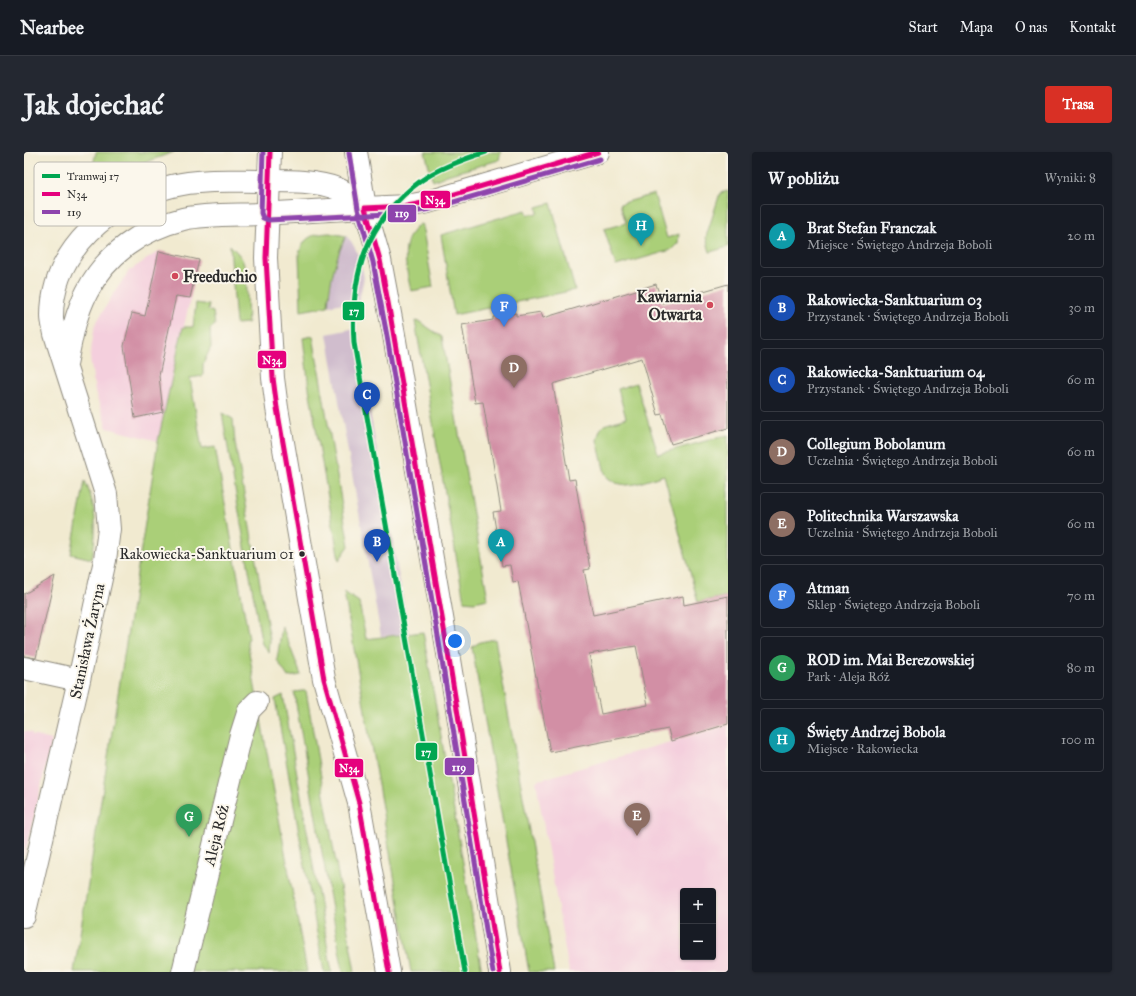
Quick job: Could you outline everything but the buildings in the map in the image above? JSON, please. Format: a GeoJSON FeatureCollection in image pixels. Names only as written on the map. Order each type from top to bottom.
{"type":"FeatureCollection","features":[{"type":"Feature","properties":{"kind":"street"},"geometry":{"type":"LineString","coordinates":[[270,152],[266,265],[273,378],[277,408],[324,679],[359,803],[389,972]]}},
{"type":"Feature","properties":{"kind":"street"},"geometry":{"type":"LineString","coordinates":[[356,152],[365,208],[380,260],[389,308],[444,629],[500,972]]}},
{"type":"Feature","properties":{"kind":"street"},"geometry":{"type":"LineString","coordinates":[[166,225],[184,219],[407,206],[428,202],[598,152]]}},
{"type":"Feature","properties":{"kind":"street","name":"Stanisława Żaryna"},"geometry":{"type":"LineString","coordinates":[[166,188],[174,185],[223,180],[325,184],[339,189],[353,197],[365,208]]}},
{"type":"Feature","properties":{"kind":"street","name":"Stanisława Żaryna"},"geometry":{"type":"LineString","coordinates":[[24,916],[79,680],[105,560],[109,529],[106,494],[55,334],[52,318],[53,300],[57,280],[65,263],[74,248],[96,226]]}},
{"type":"Feature","properties":{"kind":"street"},"geometry":{"type":"LineString","coordinates":[[65,366],[75,320],[87,292],[108,261],[120,250],[147,233],[164,226]]}},
{"type":"Feature","properties":{"kind":"street"},"geometry":{"type":"LineString","coordinates":[[24,668],[79,680]]}},
{"type":"Feature","properties":{"kind":"street","name":"Aleja Róż"},"geometry":{"type":"LineString","coordinates":[[183,972],[240,735],[249,710],[257,702]]}},
{"type":"Feature","properties":{"kind":"shaded area"},"geometry":{"type":"Polygon","coordinates":[[[346,236],[356,250],[363,272],[364,278],[359,300],[328,306],[333,271],[346,236]]]}},
{"type":"Feature","properties":{"kind":"shaded area"},"geometry":{"type":"Polygon","coordinates":[[[159,251],[199,260],[158,441],[107,428],[95,392],[90,357],[95,325],[112,296],[129,271],[159,251]]]}},
{"type":"Feature","properties":{"kind":"shaded area"},"geometry":{"type":"Polygon","coordinates":[[[356,328],[409,634],[381,636],[327,334],[356,328]]]}},
{"type":"Feature","properties":{"kind":"shaded area"},"geometry":{"type":"Polygon","coordinates":[[[728,725],[728,972],[569,972],[536,781],[728,725]]]}},
{"type":"Feature","properties":{"kind":"shaded area"},"geometry":{"type":"Polygon","coordinates":[[[24,731],[32,733],[32,735],[52,740],[24,858],[24,731]]]}},
{"type":"Feature","properties":{"kind":"green space"},"geometry":{"type":"Polygon","coordinates":[[[96,152],[174,152],[146,162],[94,162],[96,152]]]}},
{"type":"Feature","properties":{"kind":"green space"},"geometry":{"type":"Polygon","coordinates":[[[425,152],[501,152],[499,160],[447,175],[433,181],[425,152]]]}},
{"type":"Feature","properties":{"kind":"green space"},"geometry":{"type":"Polygon","coordinates":[[[728,191],[728,247],[710,252],[706,237],[720,193],[728,191]]]}},
{"type":"Feature","properties":{"kind":"green space"},"geometry":{"type":"Polygon","coordinates":[[[654,194],[667,238],[679,234],[678,243],[671,250],[616,266],[604,229],[626,223],[620,204],[654,194]]]}},
{"type":"Feature","properties":{"kind":"green space"},"geometry":{"type":"Polygon","coordinates":[[[551,203],[575,290],[454,315],[441,235],[526,210],[528,215],[538,213],[537,207],[551,203]]]}},
{"type":"Feature","properties":{"kind":"green space"},"geometry":{"type":"Polygon","coordinates":[[[420,224],[422,225],[433,287],[411,291],[405,255],[406,246],[413,231],[420,224]]]}},
{"type":"Feature","properties":{"kind":"green space"},"geometry":{"type":"Polygon","coordinates":[[[330,233],[346,236],[334,270],[328,306],[301,311],[299,254],[301,248],[310,237],[330,233]]]}},
{"type":"Feature","properties":{"kind":"green space"},"geometry":{"type":"Polygon","coordinates":[[[230,245],[241,257],[244,265],[248,323],[236,324],[230,245]]]}},
{"type":"Feature","properties":{"kind":"green space"},"geometry":{"type":"Polygon","coordinates":[[[196,303],[209,305],[208,310],[213,312],[215,325],[210,329],[211,347],[203,364],[203,376],[190,378],[202,449],[215,447],[249,639],[247,640],[255,687],[307,972],[74,972],[158,441],[183,327],[193,327],[196,303]]]}},
{"type":"Feature","properties":{"kind":"green space"},"geometry":{"type":"Polygon","coordinates":[[[415,321],[420,322],[442,337],[488,599],[474,602],[464,601],[415,321]]]}},
{"type":"Feature","properties":{"kind":"green space"},"geometry":{"type":"Polygon","coordinates":[[[313,336],[349,546],[339,560],[309,388],[303,338],[313,336]]]}},
{"type":"Feature","properties":{"kind":"green space"},"geometry":{"type":"Polygon","coordinates":[[[636,383],[658,454],[728,435],[728,596],[698,602],[664,475],[636,484],[626,485],[616,483],[608,478],[605,473],[597,440],[600,430],[604,425],[626,418],[618,389],[636,383]]]}},
{"type":"Feature","properties":{"kind":"green space"},"geometry":{"type":"Polygon","coordinates":[[[222,413],[233,419],[235,443],[270,640],[269,653],[262,644],[261,640],[222,413]]]}},
{"type":"Feature","properties":{"kind":"green space"},"geometry":{"type":"Polygon","coordinates":[[[85,481],[92,500],[95,519],[95,538],[92,559],[71,554],[85,481]]]}},
{"type":"Feature","properties":{"kind":"green space"},"geometry":{"type":"Polygon","coordinates":[[[344,592],[359,602],[366,639],[423,632],[482,972],[411,972],[344,592]]]}},
{"type":"Feature","properties":{"kind":"green space"},"geometry":{"type":"Polygon","coordinates":[[[282,626],[301,675],[288,677],[277,660],[282,626]]]}},
{"type":"Feature","properties":{"kind":"green space"},"geometry":{"type":"Polygon","coordinates":[[[495,639],[554,972],[529,972],[472,647],[480,642],[495,639]]]}},
{"type":"Feature","properties":{"kind":"green space"},"geometry":{"type":"Polygon","coordinates":[[[306,691],[355,972],[343,972],[294,692],[306,691]]]}},
{"type":"Feature","properties":{"kind":"green space"},"geometry":{"type":"Polygon","coordinates":[[[283,695],[332,972],[324,972],[275,699],[283,695]]]}},
{"type":"Feature","properties":{"kind":"tram line","name":"17"},"geometry":{"type":"LineString","coordinates":[[465,972],[354,343],[353,318],[355,295],[365,252],[374,232],[387,213],[403,196],[429,175],[453,164],[486,152]]}},
{"type":"Feature","properties":{"kind":"transit line","name":"119"},"geometry":{"type":"LineString","coordinates":[[263,152],[261,213],[263,218],[268,220],[408,213],[430,209],[600,159]]}},
{"type":"Feature","properties":{"kind":"transit line","name":"N34"},"geometry":{"type":"LineString","coordinates":[[270,152],[266,258],[273,378],[277,408],[324,679],[359,803],[389,972]]}},
{"type":"Feature","properties":{"kind":"transit line","name":"N34"},"geometry":{"type":"LineString","coordinates":[[500,972],[444,629],[389,308],[380,260],[365,208],[407,206],[428,202],[598,152]]}},
{"type":"Feature","properties":{"kind":"transit line","name":"119"},"geometry":{"type":"LineString","coordinates":[[349,153],[358,209],[373,262],[387,336],[493,972]]}},
{"type":"Feature","properties":{"kind":"place","name":"Święty Andrzej Bobola"},"geometry":{"type":"Point","coordinates":[641,246]}},
{"type":"Feature","properties":{"kind":"place","name":"Freeduchio"},"geometry":{"type":"Point","coordinates":[175,276]}},
{"type":"Feature","properties":{"kind":"place","name":"Kawiarnia Otwarta"},"geometry":{"type":"Point","coordinates":[710,305]}},
{"type":"Feature","properties":{"kind":"place","name":"Atman"},"geometry":{"type":"Point","coordinates":[504,327]}},
{"type":"Feature","properties":{"kind":"place","name":"Collegium Bobolanum"},"geometry":{"type":"Point","coordinates":[514,388]}},
{"type":"Feature","properties":{"kind":"place","name":"Rakowiecka-Sanktuarium 04"},"geometry":{"type":"Point","coordinates":[367,415]}},
{"type":"Feature","properties":{"kind":"place","name":"Rakowiecka-Sanktuarium 01"},"geometry":{"type":"Point","coordinates":[302,554]}},
{"type":"Feature","properties":{"kind":"place","name":"Rakowiecka-Sanktuarium 03"},"geometry":{"type":"Point","coordinates":[377,562]}},
{"type":"Feature","properties":{"kind":"place","name":"Brat Stefan Franczak"},"geometry":{"type":"Point","coordinates":[501,562]}},
{"type":"Feature","properties":{"kind":"place","name":"Politechnika Warszawska"},"geometry":{"type":"Point","coordinates":[637,836]}},
{"type":"Feature","properties":{"kind":"place","name":"ROD im. Mai Berezowskiej"},"geometry":{"type":"Point","coordinates":[189,837]}}]}
